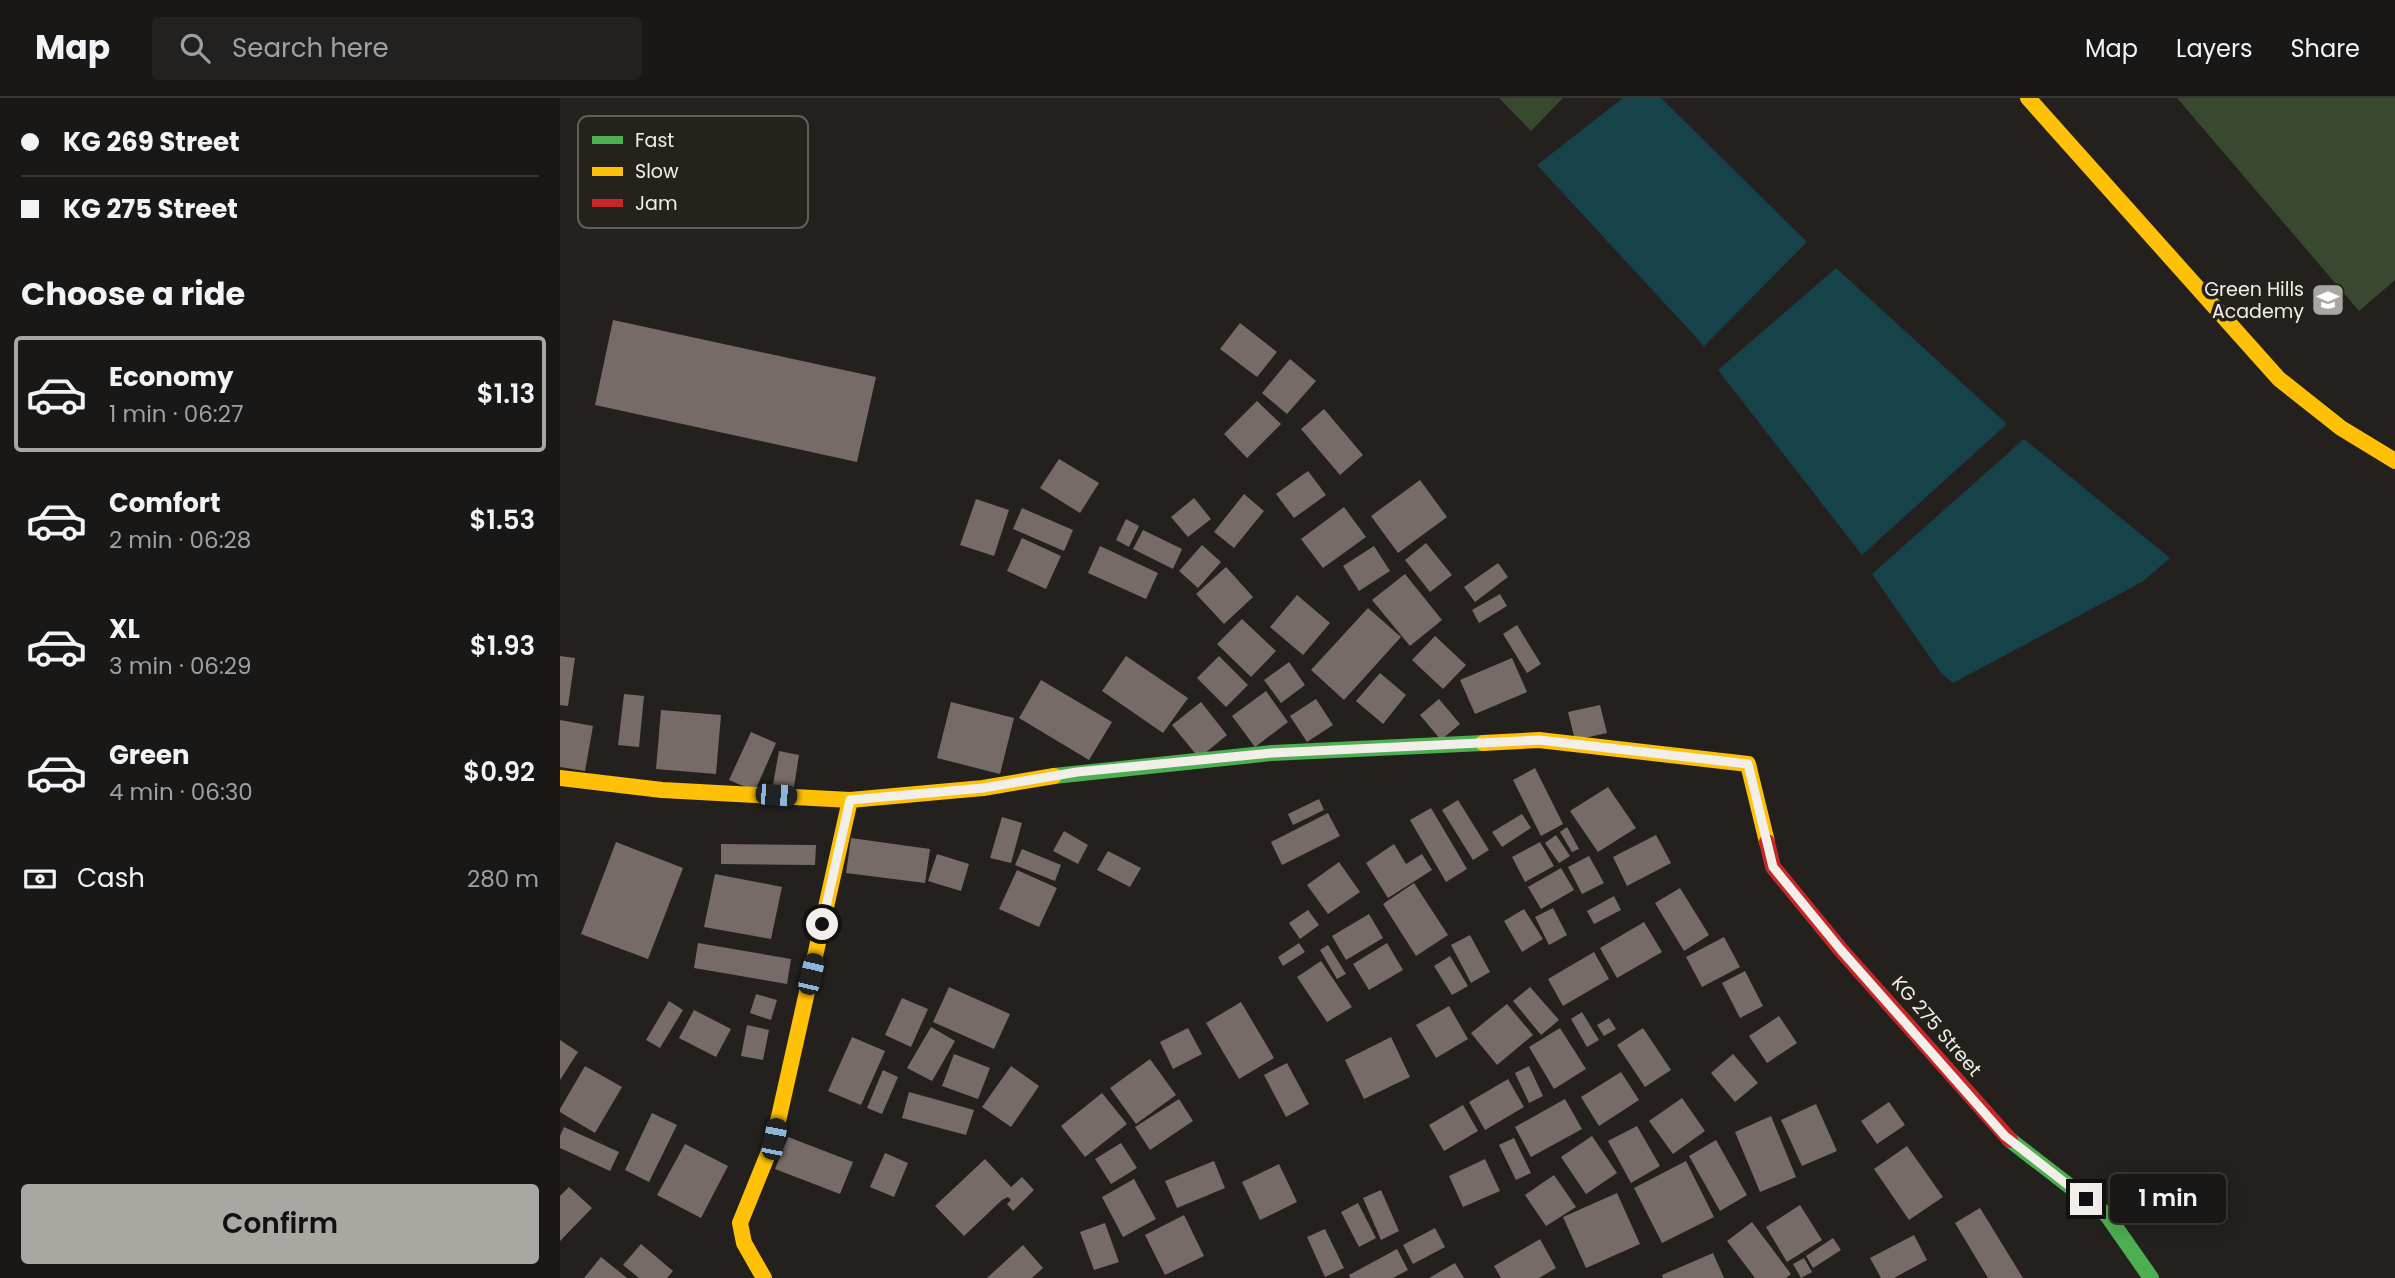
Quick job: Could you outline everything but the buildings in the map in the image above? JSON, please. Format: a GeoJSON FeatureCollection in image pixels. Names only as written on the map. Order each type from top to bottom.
{"type":"FeatureCollection","features":[{"type":"Feature","properties":{"kind":"street"},"geometry":{"type":"LineString","coordinates":[[2028,98],[2279,379],[2341,428],[2395,461]]}},
{"type":"Feature","properties":{"kind":"street","name":"KG 275 Street"},"geometry":{"type":"LineString","coordinates":[[850,800],[983,788],[1077,772],[1272,753],[1539,740],[1748,764],[1773,867],[1841,950],[2005,1136],[2107,1215],[2151,1278]]}},
{"type":"Feature","properties":{"kind":"street"},"geometry":{"type":"LineString","coordinates":[[560,778],[662,790],[850,800],[774,1139],[740,1223],[744,1243],[764,1278]]}},
{"type":"Feature","properties":{"kind":"green space"},"geometry":{"type":"Polygon","coordinates":[[[1499,98],[1563,98],[1531,131],[1499,98]]]}},
{"type":"Feature","properties":{"kind":"green space"},"geometry":{"type":"Polygon","coordinates":[[[2177,98],[2395,98],[2395,280],[2359,311],[2177,98]]]}},
{"type":"Feature","properties":{"kind":"water"},"geometry":{"type":"Polygon","coordinates":[[[1623,98],[1661,98],[1807,242],[1704,346],[1537,165],[1623,98]]]}},
{"type":"Feature","properties":{"kind":"water"},"geometry":{"type":"Polygon","coordinates":[[[1836,268],[2007,424],[1862,555],[1718,370],[1836,268]]]}},
{"type":"Feature","properties":{"kind":"water"},"geometry":{"type":"Polygon","coordinates":[[[2024,439],[2170,558],[2142,582],[1953,683],[1941,673],[1872,574],[2024,439]]]}},
{"type":"Feature","properties":{"kind":"traffic: fast"},"geometry":{"type":"LineString","coordinates":[[1054,776],[1272,753],[1483,743]]}},
{"type":"Feature","properties":{"kind":"traffic: fast"},"geometry":{"type":"LineString","coordinates":[[2010,1140],[2107,1215],[2151,1278]]}},
{"type":"Feature","properties":{"kind":"traffic: slow"},"geometry":{"type":"LineString","coordinates":[[2028,98],[2279,379],[2341,428],[2395,461]]}},
{"type":"Feature","properties":{"kind":"traffic: slow"},"geometry":{"type":"LineString","coordinates":[[1483,743],[1539,740],[1748,764],[1767,842]]}},
{"type":"Feature","properties":{"kind":"traffic: slow"},"geometry":{"type":"LineString","coordinates":[[560,778],[662,790],[850,800],[983,788],[1054,776]]}},
{"type":"Feature","properties":{"kind":"traffic: slow"},"geometry":{"type":"LineString","coordinates":[[764,1278],[744,1243],[740,1223],[774,1139],[850,800]]}},
{"type":"Feature","properties":{"kind":"traffic: jam"},"geometry":{"type":"LineString","coordinates":[[1767,842],[1773,867],[1841,950],[2010,1140]]}},
{"type":"Feature","properties":{"kind":"place","name":"Green Hills Academy"},"geometry":{"type":"Point","coordinates":[2328,300]}},
{"type":"Feature","properties":{"kind":"route"},"geometry":{"type":"LineString","coordinates":[[822,924],[850,800],[983,788],[1077,772],[1272,753],[1539,740],[1748,764],[1773,867],[1841,950],[2005,1136],[2086,1199]]}}]}
